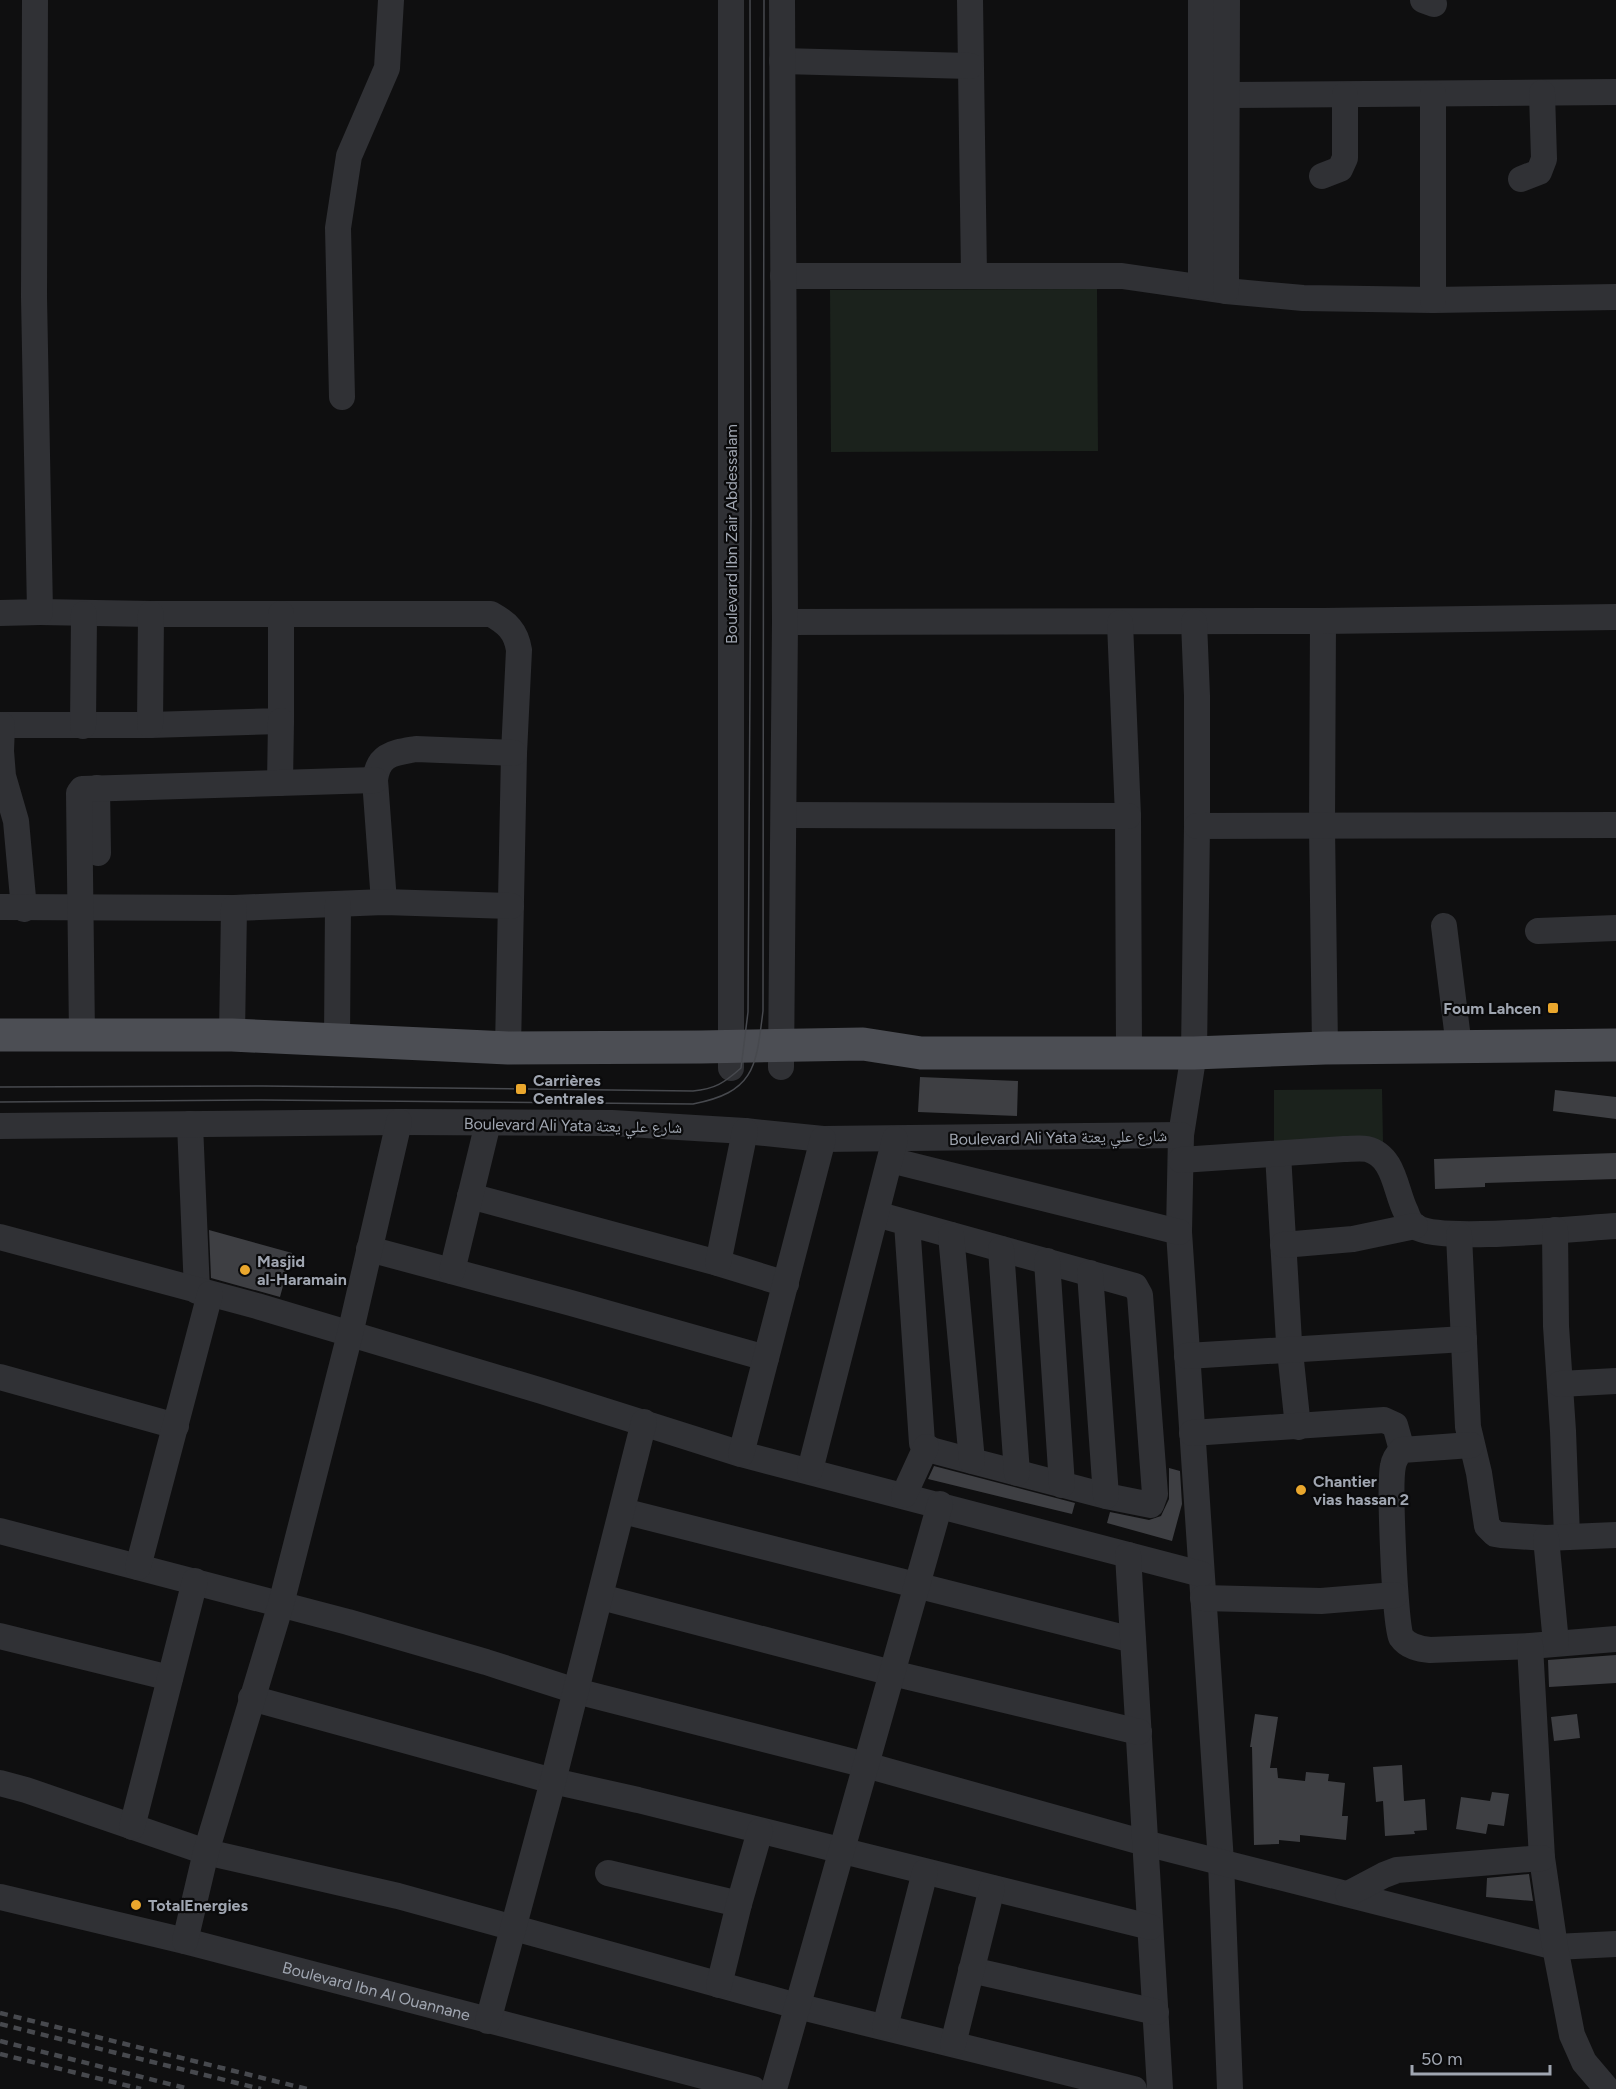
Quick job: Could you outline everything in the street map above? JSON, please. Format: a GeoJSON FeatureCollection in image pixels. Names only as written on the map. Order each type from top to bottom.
{"type":"FeatureCollection","features":[{"type":"Feature","properties":{"kind":"main road"},"geometry":{"type":"LineString","coordinates":[[0,1035],[232,1035],[731,1057],[781,1056],[863,1044],[921,1053],[1194,1053],[1325,1048],[1616,1045]]}},
{"type":"Feature","properties":{"kind":"main road"},"geometry":{"type":"LineString","coordinates":[[0,1058],[232,1058],[507,1070],[701,1070],[731,1057]]}},
{"type":"Feature","properties":{"kind":"street"},"geometry":{"type":"LineString","coordinates":[[35,0],[34,297],[40,612]]}},
{"type":"Feature","properties":{"kind":"street"},"geometry":{"type":"LineString","coordinates":[[342,397],[338,228],[349,156],[387,68],[391,0]]}},
{"type":"Feature","properties":{"kind":"street","name":"Boulevard Ibn Zair Abdessalam"},"geometry":{"type":"LineString","coordinates":[[731,0],[731,1057]]}},
{"type":"Feature","properties":{"kind":"street"},"geometry":{"type":"LineString","coordinates":[[781,1056],[785,622],[782,0]]}},
{"type":"Feature","properties":{"kind":"street"},"geometry":{"type":"LineString","coordinates":[[970,0],[974,275]]}},
{"type":"Feature","properties":{"kind":"street"},"geometry":{"type":"LineString","coordinates":[[1201,0],[1201,286]]}},
{"type":"Feature","properties":{"kind":"street"},"geometry":{"type":"LineString","coordinates":[[1226,291],[1227,0]]}},
{"type":"Feature","properties":{"kind":"street"},"geometry":{"type":"LineString","coordinates":[[782,61],[970,66]]}},
{"type":"Feature","properties":{"kind":"street"},"geometry":{"type":"LineString","coordinates":[[1228,95],[1616,92]]}},
{"type":"Feature","properties":{"kind":"street"},"geometry":{"type":"LineString","coordinates":[[1521,179],[1539,172],[1544,159],[1542,93]]}},
{"type":"Feature","properties":{"kind":"street"},"geometry":{"type":"LineString","coordinates":[[1433,94],[1433,300]]}},
{"type":"Feature","properties":{"kind":"street"},"geometry":{"type":"LineString","coordinates":[[1322,176],[1340,169],[1345,159],[1345,95]]}},
{"type":"Feature","properties":{"kind":"street"},"geometry":{"type":"LineString","coordinates":[[783,276],[1122,276],[1226,291],[1303,298],[1433,300],[1616,297]]}},
{"type":"Feature","properties":{"kind":"street"},"geometry":{"type":"LineString","coordinates":[[0,613],[491,614],[507,622],[517,637],[519,650],[514,753],[508,1048]]}},
{"type":"Feature","properties":{"kind":"street"},"geometry":{"type":"LineString","coordinates":[[83,726],[84,614]]}},
{"type":"Feature","properties":{"kind":"street"},"geometry":{"type":"LineString","coordinates":[[150,725],[151,614]]}},
{"type":"Feature","properties":{"kind":"street"},"geometry":{"type":"LineString","coordinates":[[280,783],[281,614]]}},
{"type":"Feature","properties":{"kind":"street"},"geometry":{"type":"LineString","coordinates":[[785,622],[1120,623],[1616,616]]}},
{"type":"Feature","properties":{"kind":"street"},"geometry":{"type":"LineString","coordinates":[[1323,621],[1322,827],[1325,1048]]}},
{"type":"Feature","properties":{"kind":"street"},"geometry":{"type":"LineString","coordinates":[[1194,622],[1197,696],[1194,1053],[1181,1135],[1179,1232],[1221,1862],[1230,2089]]}},
{"type":"Feature","properties":{"kind":"street"},"geometry":{"type":"LineString","coordinates":[[1120,623],[1128,816],[1129,1053]]}},
{"type":"Feature","properties":{"kind":"street"},"geometry":{"type":"LineString","coordinates":[[281,721],[83,726],[1,725],[1,751],[7,809],[19,840],[12,908],[234,908],[384,902],[511,906]]}},
{"type":"Feature","properties":{"kind":"street"},"geometry":{"type":"LineString","coordinates":[[384,902],[375,780],[376,769],[381,760],[416,749],[514,753]]}},
{"type":"Feature","properties":{"kind":"street"},"geometry":{"type":"LineString","coordinates":[[91,1034],[90,908],[97,788],[375,780]]}},
{"type":"Feature","properties":{"kind":"street"},"geometry":{"type":"LineString","coordinates":[[784,815],[1128,816]]}},
{"type":"Feature","properties":{"kind":"street"},"geometry":{"type":"LineString","coordinates":[[1197,826],[1616,825]]}},
{"type":"Feature","properties":{"kind":"street"},"geometry":{"type":"LineString","coordinates":[[337,1040],[338,904]]}},
{"type":"Feature","properties":{"kind":"street"},"geometry":{"type":"LineString","coordinates":[[232,1035],[234,908]]}},
{"type":"Feature","properties":{"kind":"street"},"geometry":{"type":"LineString","coordinates":[[1444,926],[1459,1047]]}},
{"type":"Feature","properties":{"kind":"street"},"geometry":{"type":"LineString","coordinates":[[1538,931],[1616,928]]}},
{"type":"Feature","properties":{"kind":"street"},"geometry":{"type":"LineString","coordinates":[[185,1941],[206,1852],[281,1604],[350,1334],[399,1122]]}},
{"type":"Feature","properties":{"kind":"street","name":"Boulevard Ali Yata شارع علي يعتة"},"geometry":{"type":"LineString","coordinates":[[0,1126],[399,1122],[612,1123],[745,1131],[823,1139],[892,1150],[1181,1135]]}},
{"type":"Feature","properties":{"kind":"street"},"geometry":{"type":"LineString","coordinates":[[452,1271],[488,1123]]}},
{"type":"Feature","properties":{"kind":"street"},"geometry":{"type":"LineString","coordinates":[[138,1567],[176,1426],[204,1292],[190,1124]]}},
{"type":"Feature","properties":{"kind":"street"},"geometry":{"type":"LineString","coordinates":[[718,1263],[745,1131]]}},
{"type":"Feature","properties":{"kind":"street"},"geometry":{"type":"LineString","coordinates":[[741,1454],[823,1139]]}},
{"type":"Feature","properties":{"kind":"street"},"geometry":{"type":"LineString","coordinates":[[1181,1160],[1368,1149],[1389,1165],[1400,1200],[1414,1226]]}},
{"type":"Feature","properties":{"kind":"street"},"geometry":{"type":"LineString","coordinates":[[810,1470],[892,1150],[1179,1232]]}},
{"type":"Feature","properties":{"kind":"street"},"geometry":{"type":"LineString","coordinates":[[1278,1154],[1290,1350],[1299,1427]]}},
{"type":"Feature","properties":{"kind":"street"},"geometry":{"type":"LineString","coordinates":[[470,1196],[718,1263],[786,1284]]}},
{"type":"Feature","properties":{"kind":"street"},"geometry":{"type":"LineString","coordinates":[[876,1214],[1135,1286],[1140,1295],[1155,1494],[1151,1505],[1062,1485],[926,1447],[920,1437],[907,1223]]}},
{"type":"Feature","properties":{"kind":"street"},"geometry":{"type":"LineString","coordinates":[[1283,1245],[1353,1239],[1414,1226],[1427,1232],[1459,1235],[1616,1226]]}},
{"type":"Feature","properties":{"kind":"street"},"geometry":{"type":"LineString","coordinates":[[1555,1230],[1556,1326],[1560,1384],[1556,1644]]}},
{"type":"Feature","properties":{"kind":"street"},"geometry":{"type":"LineString","coordinates":[[951,1235],[972,1461]]}},
{"type":"Feature","properties":{"kind":"street"},"geometry":{"type":"LineString","coordinates":[[1459,1235],[1468,1427],[1479,1473],[1487,1526],[1502,1536],[1616,1535]]}},
{"type":"Feature","properties":{"kind":"street"},"geometry":{"type":"LineString","coordinates":[[0,1237],[350,1334],[644,1422],[741,1454],[810,1470],[1128,1555],[1202,1586],[1321,1601],[1395,1595]]}},
{"type":"Feature","properties":{"kind":"street"},"geometry":{"type":"LineString","coordinates":[[1001,1249],[1017,1473]]}},
{"type":"Feature","properties":{"kind":"street"},"geometry":{"type":"LineString","coordinates":[[369,1250],[766,1358]]}},
{"type":"Feature","properties":{"kind":"street"},"geometry":{"type":"LineString","coordinates":[[1047,1261],[1062,1485]]}},
{"type":"Feature","properties":{"kind":"street"},"geometry":{"type":"LineString","coordinates":[[1090,1273],[1106,1496]]}},
{"type":"Feature","properties":{"kind":"street"},"geometry":{"type":"LineString","coordinates":[[1187,1356],[1464,1339]]}},
{"type":"Feature","properties":{"kind":"street"},"geometry":{"type":"LineString","coordinates":[[0,1377],[176,1426]]}},
{"type":"Feature","properties":{"kind":"street"},"geometry":{"type":"LineString","coordinates":[[1560,1384],[1616,1381]]}},
{"type":"Feature","properties":{"kind":"street"},"geometry":{"type":"LineString","coordinates":[[1192,1433],[1299,1427],[1370,1420],[1389,1421],[1398,1431],[1402,1450]]}},
{"type":"Feature","properties":{"kind":"street"},"geometry":{"type":"LineString","coordinates":[[489,2021],[554,1782],[644,1422]]}},
{"type":"Feature","properties":{"kind":"street"},"geometry":{"type":"LineString","coordinates":[[1471,1444],[1402,1450],[1396,1456],[1391,1477],[1395,1595],[1399,1633],[1403,1640],[1410,1646],[1430,1650],[1530,1646],[1616,1639]]}},
{"type":"Feature","properties":{"kind":"street"},"geometry":{"type":"LineString","coordinates":[[904,1495],[926,1447]]}},
{"type":"Feature","properties":{"kind":"street"},"geometry":{"type":"LineString","coordinates":[[774,2089],[940,1504]]}},
{"type":"Feature","properties":{"kind":"street"},"geometry":{"type":"LineString","coordinates":[[623,1511],[1133,1640]]}},
{"type":"Feature","properties":{"kind":"street"},"geometry":{"type":"LineString","coordinates":[[0,1532],[281,1604],[486,1662],[576,1691],[866,1765],[1145,1843],[1555,1947],[1616,1944]]}},
{"type":"Feature","properties":{"kind":"street"},"geometry":{"type":"LineString","coordinates":[[1128,1555],[1160,2089]]}},
{"type":"Feature","properties":{"kind":"street"},"geometry":{"type":"LineString","coordinates":[[132,1827],[195,1581]]}},
{"type":"Feature","properties":{"kind":"street"},"geometry":{"type":"LineString","coordinates":[[601,1597],[892,1673],[1139,1732]]}},
{"type":"Feature","properties":{"kind":"street"},"geometry":{"type":"LineString","coordinates":[[0,1636],[170,1678]]}},
{"type":"Feature","properties":{"kind":"street"},"geometry":{"type":"LineString","coordinates":[[1530,1646],[1542,1858],[1555,1947],[1572,2035],[1584,2062],[1607,2089]]}},
{"type":"Feature","properties":{"kind":"street"},"geometry":{"type":"LineString","coordinates":[[251,1698],[554,1782],[638,1800],[1150,1927]]}},
{"type":"Feature","properties":{"kind":"street"},"geometry":{"type":"LineString","coordinates":[[0,1783],[206,1852],[398,1896],[797,2006],[1134,2089]]}},
{"type":"Feature","properties":{"kind":"street"},"geometry":{"type":"LineString","coordinates":[[720,1984],[739,1904],[760,1831]]}},
{"type":"Feature","properties":{"kind":"street"},"geometry":{"type":"LineString","coordinates":[[1348,1894],[1397,1870],[1542,1858]]}},
{"type":"Feature","properties":{"kind":"street"},"geometry":{"type":"LineString","coordinates":[[885,2027],[926,1872]]}},
{"type":"Feature","properties":{"kind":"street"},"geometry":{"type":"LineString","coordinates":[[608,1873],[739,1904]]}},
{"type":"Feature","properties":{"kind":"street"},"geometry":{"type":"LineString","coordinates":[[952,2044],[992,1888]]}},
{"type":"Feature","properties":{"kind":"street","name":"Boulevard Ibn Al Ouannane"},"geometry":{"type":"LineString","coordinates":[[0,1897],[185,1941],[753,2089]]}},
{"type":"Feature","properties":{"kind":"street"},"geometry":{"type":"LineString","coordinates":[[971,1970],[1156,2012]]}},
{"type":"Feature","properties":{"kind":"shaded area"},"geometry":{"type":"Polygon","coordinates":[[[1097,289],[1098,451],[831,452],[830,290],[1097,289]]]}},
{"type":"Feature","properties":{"kind":"shaded area"},"geometry":{"type":"Polygon","coordinates":[[[1382,1089],[1383,1142],[1274,1143],[1274,1090],[1382,1089]]]}},
{"type":"Feature","properties":{"kind":"building"},"geometry":{"type":"Polygon","coordinates":[[[920,1077],[1018,1081],[1017,1116],[918,1112],[920,1077]]]}},
{"type":"Feature","properties":{"kind":"building"},"geometry":{"type":"Polygon","coordinates":[[[1555,1090],[1616,1097],[1616,1119],[1553,1111],[1555,1090]]]}},
{"type":"Feature","properties":{"kind":"building"},"geometry":{"type":"Polygon","coordinates":[[[1616,1153],[1616,1179],[1485,1183],[1485,1187],[1435,1189],[1434,1159],[1616,1153]]]}},
{"type":"Feature","properties":{"kind":"building","name":"Masjid al-Haramain"},"geometry":{"type":"Polygon","coordinates":[[[209,1230],[292,1253],[280,1297],[211,1278],[209,1230]]]}},
{"type":"Feature","properties":{"kind":"building"},"geometry":{"type":"Polygon","coordinates":[[[934,1466],[1075,1503],[1072,1514],[928,1479],[934,1466]]]}},
{"type":"Feature","properties":{"kind":"building"},"geometry":{"type":"Polygon","coordinates":[[[1169,1468],[1180,1471],[1182,1504],[1172,1541],[1107,1523],[1110,1512],[1149,1520],[1161,1516],[1169,1499],[1169,1468]]]}},
{"type":"Feature","properties":{"kind":"building"},"geometry":{"type":"Polygon","coordinates":[[[1616,1655],[1616,1683],[1549,1687],[1548,1660],[1616,1655]]]}},
{"type":"Feature","properties":{"kind":"building"},"geometry":{"type":"Polygon","coordinates":[[[1255,1714],[1278,1717],[1270,1768],[1277,1768],[1278,1778],[1305,1781],[1306,1772],[1329,1774],[1328,1781],[1345,1783],[1342,1816],[1348,1816],[1346,1840],[1300,1835],[1300,1842],[1279,1840],[1279,1844],[1254,1845],[1252,1747],[1250,1747],[1255,1714]]]}},
{"type":"Feature","properties":{"kind":"building"},"geometry":{"type":"Polygon","coordinates":[[[1577,1714],[1580,1738],[1554,1741],[1551,1717],[1577,1714]]]}},
{"type":"Feature","properties":{"kind":"building"},"geometry":{"type":"Polygon","coordinates":[[[1402,1765],[1404,1801],[1425,1799],[1427,1830],[1414,1831],[1415,1834],[1385,1836],[1383,1801],[1376,1802],[1373,1767],[1402,1765]]]}},
{"type":"Feature","properties":{"kind":"building"},"geometry":{"type":"Polygon","coordinates":[[[1492,1792],[1509,1794],[1504,1826],[1488,1824],[1486,1834],[1456,1829],[1461,1797],[1490,1801],[1492,1792]]]}},
{"type":"Feature","properties":{"kind":"building"},"geometry":{"type":"Polygon","coordinates":[[[1529,1874],[1533,1901],[1486,1897],[1487,1878],[1529,1874]]]}},
{"type":"Feature","properties":{"kind":"tram line"},"geometry":{"type":"LineString","coordinates":[[0,1087],[263,1086],[693,1091],[719,1084],[741,1068],[748,1012],[751,516],[750,0]]}},
{"type":"Feature","properties":{"kind":"tram line"},"geometry":{"type":"LineString","coordinates":[[0,1102],[262,1100],[693,1104],[714,1099],[729,1092],[741,1084],[749,1074],[758,1047],[763,1011],[764,0]]}},
{"type":"Feature","properties":{"kind":"railway"},"geometry":{"type":"LineString","coordinates":[[0,2013],[307,2089]]}},
{"type":"Feature","properties":{"kind":"railway"},"geometry":{"type":"LineString","coordinates":[[0,2024],[261,2089]]}},
{"type":"Feature","properties":{"kind":"railway"},"geometry":{"type":"LineString","coordinates":[[0,2041],[189,2089]]}},
{"type":"Feature","properties":{"kind":"railway"},"geometry":{"type":"LineString","coordinates":[[0,2054],[141,2089]]}},
{"type":"Feature","properties":{"kind":"place","name":"Foum Lahcen"},"geometry":{"type":"Point","coordinates":[1553,1008]}},
{"type":"Feature","properties":{"kind":"place","name":"Carrières Centrales"},"geometry":{"type":"Point","coordinates":[521,1089]}},
{"type":"Feature","properties":{"kind":"place","name":"Masjid al-Haramain"},"geometry":{"type":"Point","coordinates":[245,1270]}},
{"type":"Feature","properties":{"kind":"place","name":"Chantier vias hassan 2"},"geometry":{"type":"Point","coordinates":[1301,1490]}},
{"type":"Feature","properties":{"kind":"place","name":"TotalEnergies"},"geometry":{"type":"Point","coordinates":[136,1905]}}]}
